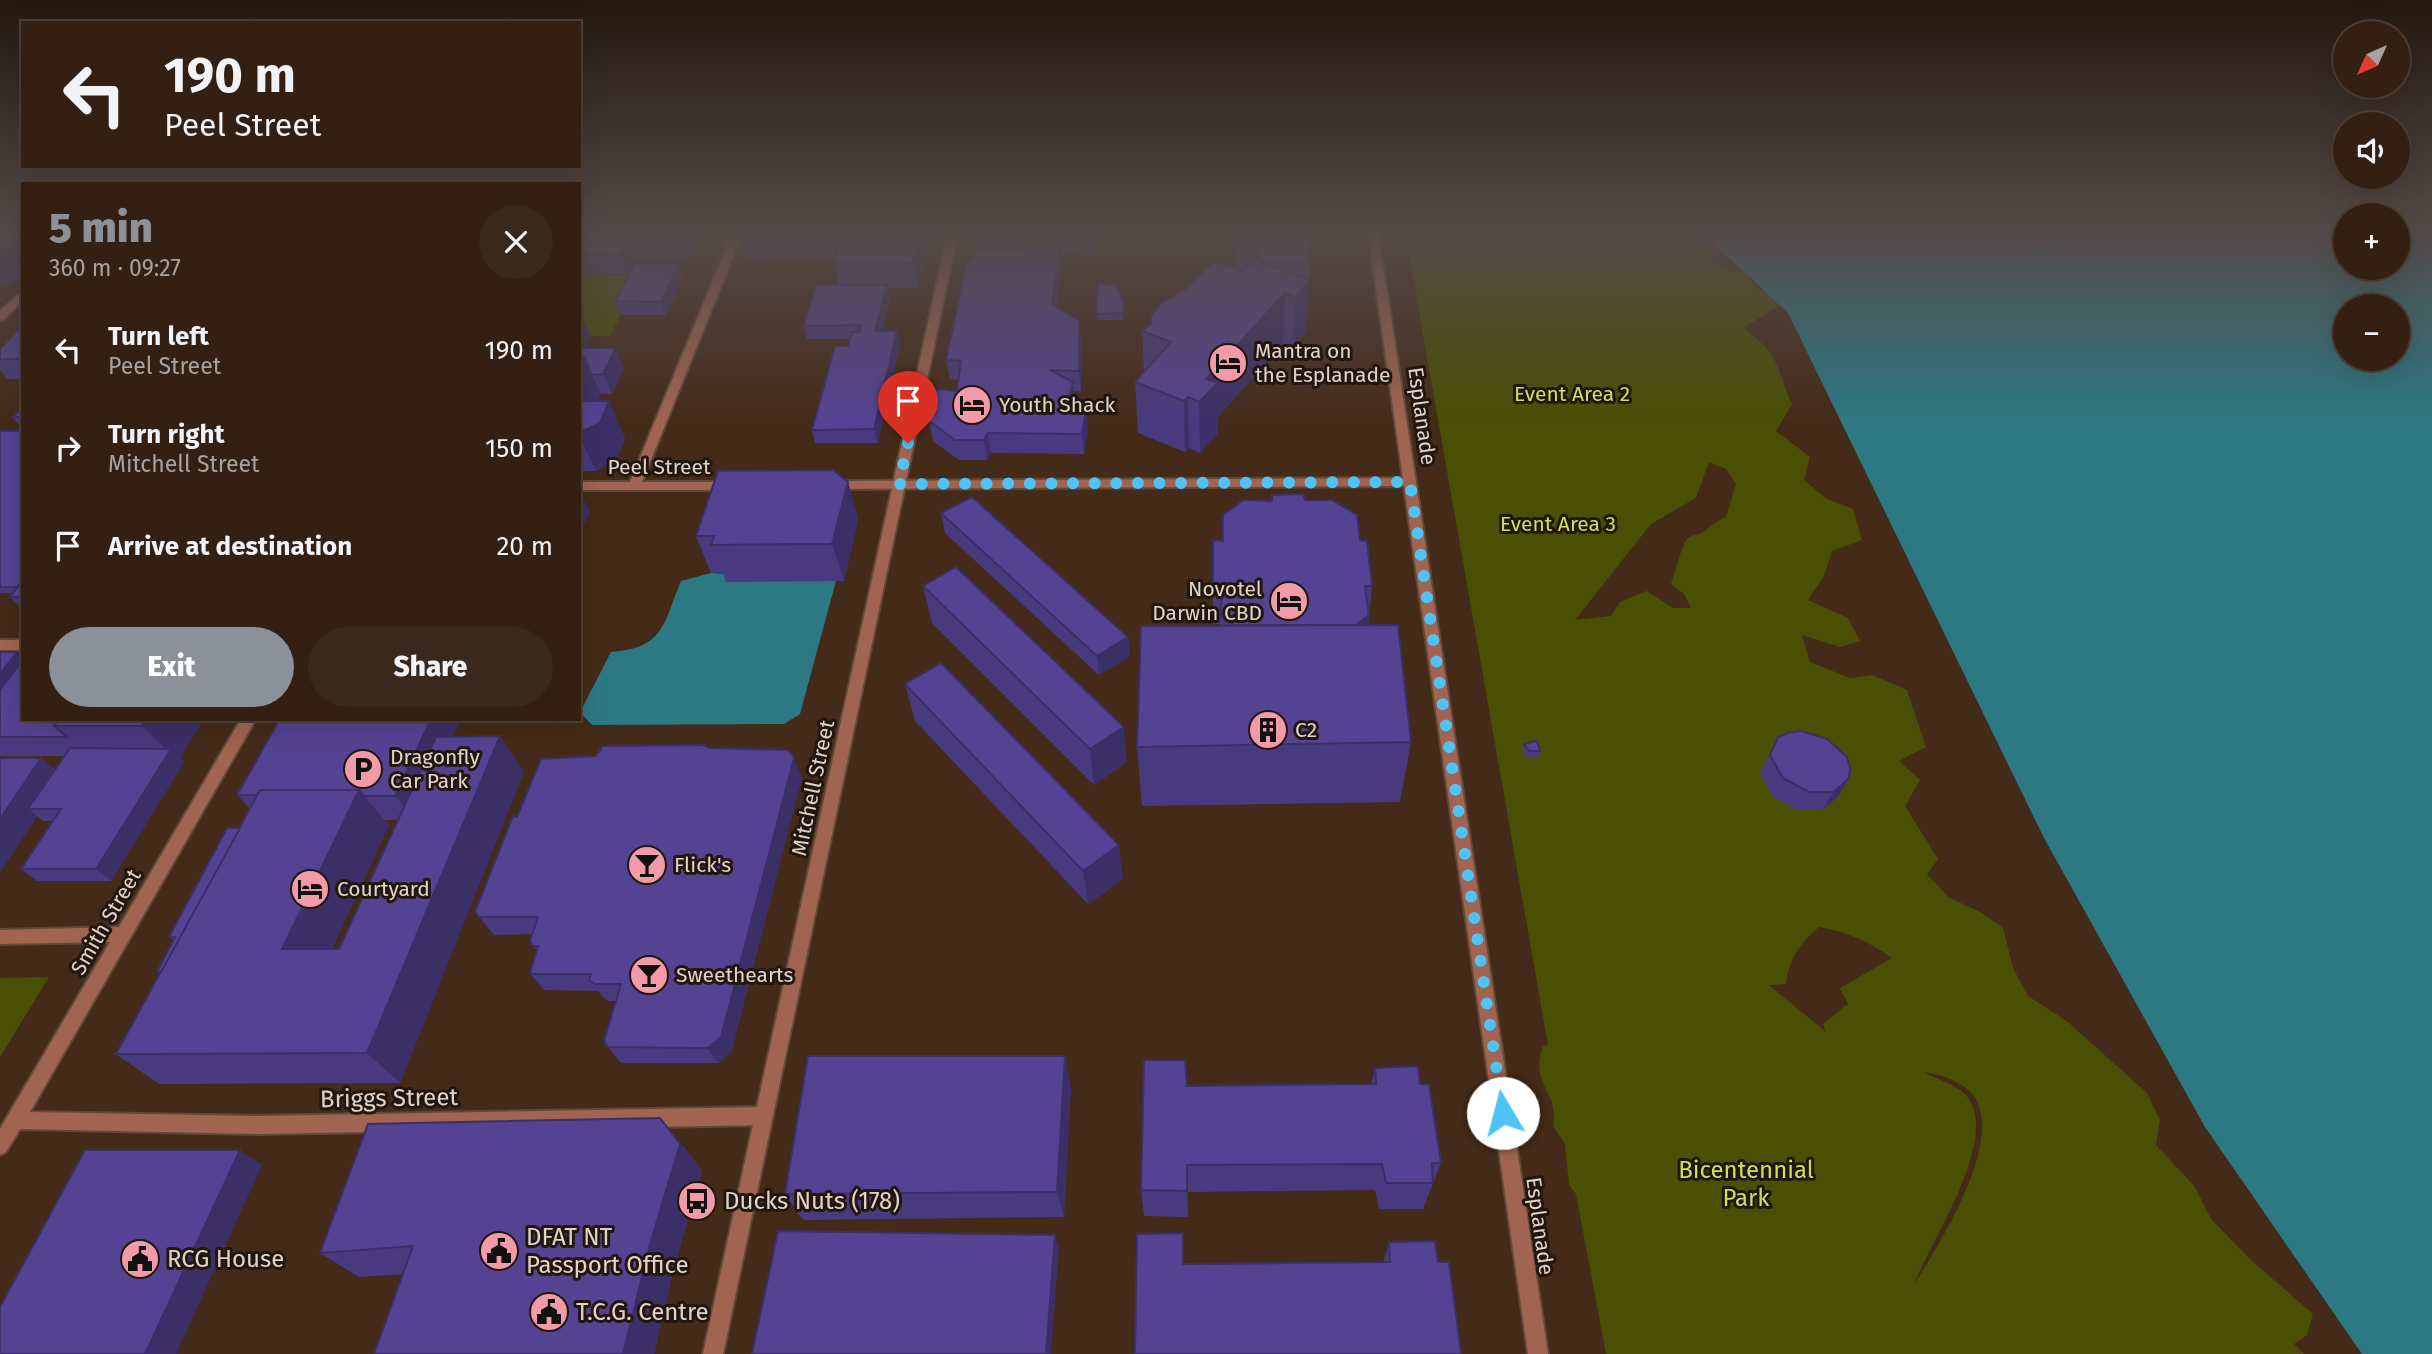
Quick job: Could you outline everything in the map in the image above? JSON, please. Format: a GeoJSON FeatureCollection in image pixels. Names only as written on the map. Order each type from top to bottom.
{"type":"FeatureCollection","features":[{"type":"Feature","properties":{"kind":"street"},"geometry":{"type":"LineString","coordinates":[[634,487],[712,295]]}},
{"type":"Feature","properties":{"kind":"street","name":"Mitchell Street"},"geometry":{"type":"LineString","coordinates":[[713,1354],[939,295]]}},
{"type":"Feature","properties":{"kind":"street","name":"Esplanade"},"geometry":{"type":"LineString","coordinates":[[1382,295],[1538,1354]]}},
{"type":"Feature","properties":{"kind":"street"},"geometry":{"type":"LineString","coordinates":[[0,317],[21,296]]}},
{"type":"Feature","properties":{"kind":"street"},"geometry":{"type":"LineString","coordinates":[[10,307],[21,307]]}},
{"type":"Feature","properties":{"kind":"street"},"geometry":{"type":"LineString","coordinates":[[815,485],[1410,482]]}},
{"type":"Feature","properties":{"kind":"street","name":"Peel Street"},"geometry":{"type":"LineString","coordinates":[[581,486],[746,486]]}},
{"type":"Feature","properties":{"kind":"street"},"geometry":{"type":"LineString","coordinates":[[0,645],[21,645]]}},
{"type":"Feature","properties":{"kind":"street","name":"Smith Street"},"geometry":{"type":"LineString","coordinates":[[0,1146],[248,721]]}},
{"type":"Feature","properties":{"kind":"street"},"geometry":{"type":"LineString","coordinates":[[0,937],[123,934]]}},
{"type":"Feature","properties":{"kind":"street","name":"Briggs Street"},"geometry":{"type":"LineString","coordinates":[[15,1120],[257,1125],[764,1116]]}},
{"type":"Feature","properties":{"kind":"green space"},"geometry":{"type":"Polygon","coordinates":[[[581,295],[630,295],[610,336],[581,336],[581,295]]]}},
{"type":"Feature","properties":{"kind":"green space"},"geometry":{"type":"Polygon","coordinates":[[[1416,295],[1773,295],[1780,305],[1743,328],[1771,354],[1792,404],[1776,431],[1810,457],[1804,480],[1827,499],[1853,509],[1862,540],[1832,551],[1824,576],[1808,600],[1848,618],[1860,641],[1840,647],[1802,635],[1810,662],[1850,678],[1872,675],[1907,690],[1926,747],[1899,761],[1920,780],[1905,806],[1938,859],[1927,874],[1948,897],[1982,913],[2003,928],[2013,968],[2028,996],[2068,1022],[2147,1093],[2160,1120],[2156,1145],[2195,1187],[2211,1219],[2252,1261],[2313,1314],[2307,1335],[2294,1344],[2304,1354],[1606,1354],[1576,1194],[1569,1185],[1565,1144],[1553,1126],[1552,1104],[1540,1070],[1543,1046],[1548,1045],[1416,295]],[[1709,462],[1696,498],[1651,524],[1575,620],[1611,616],[1620,602],[1647,591],[1673,608],[1691,608],[1684,594],[1671,584],[1688,538],[1726,517],[1736,484],[1726,469],[1709,462]],[[1819,927],[1792,959],[1786,984],[1769,985],[1826,1032],[1823,1024],[1848,1004],[1840,988],[1892,958],[1866,942],[1819,927]],[[1924,1072],[1954,1086],[1969,1099],[1976,1118],[1975,1141],[1958,1193],[1914,1285],[1966,1191],[1982,1136],[1981,1113],[1972,1094],[1956,1082],[1924,1072]]]}},
{"type":"Feature","properties":{"kind":"green space"},"geometry":{"type":"Polygon","coordinates":[[[49,977],[0,1057],[0,978],[49,977]]]}},
{"type":"Feature","properties":{"kind":"water"},"geometry":{"type":"Polygon","coordinates":[[[1769,295],[2333,295],[2333,371],[2410,371],[2410,295],[2432,295],[2432,1354],[2362,1354],[2205,1127],[2044,838],[1788,313],[1769,295]]]}},
{"type":"Feature","properties":{"kind":"water"},"geometry":{"type":"Polygon","coordinates":[[[711,573],[836,581],[800,714],[784,724],[592,725],[581,713],[611,652],[642,645],[659,632],[681,581],[711,573]]]}},
{"type":"Feature","properties":{"kind":"building"},"geometry":{"type":"Polygon","coordinates":[[[618,295],[664,295],[661,302],[615,301],[618,295]]]}},
{"type":"Feature","properties":{"kind":"building"},"geometry":{"type":"Polygon","coordinates":[[[813,295],[884,295],[875,331],[897,331],[874,429],[812,430],[835,346],[848,346],[852,332],[859,332],[861,325],[804,326],[813,295]]]}},
{"type":"Feature","properties":{"kind":"building"},"geometry":{"type":"Polygon","coordinates":[[[960,295],[1053,295],[1052,304],[1079,321],[1079,371],[1050,370],[1073,382],[1066,409],[1086,410],[1082,434],[988,433],[984,440],[955,440],[929,421],[936,389],[957,391],[961,361],[946,360],[960,295]]]}},
{"type":"Feature","properties":{"kind":"building"},"geometry":{"type":"Polygon","coordinates":[[[1097,295],[1121,295],[1124,302],[1123,313],[1096,314],[1097,295]]]}},
{"type":"Feature","properties":{"kind":"building"},"geometry":{"type":"Polygon","coordinates":[[[1175,295],[1283,295],[1206,379],[1218,383],[1199,402],[1188,397],[1184,401],[1135,382],[1171,342],[1142,331],[1151,324],[1151,316],[1160,304],[1175,295]]]}},
{"type":"Feature","properties":{"kind":"building"},"geometry":{"type":"Polygon","coordinates":[[[21,327],[21,359],[0,359],[0,349],[21,327]]]}},
{"type":"Feature","properties":{"kind":"building"},"geometry":{"type":"Polygon","coordinates":[[[581,348],[616,348],[603,374],[592,375],[584,357],[581,357],[581,348]]]}},
{"type":"Feature","properties":{"kind":"building"},"geometry":{"type":"Polygon","coordinates":[[[581,401],[609,401],[600,423],[581,432],[581,401]]]}},
{"type":"Feature","properties":{"kind":"building"},"geometry":{"type":"Polygon","coordinates":[[[21,408],[21,417],[13,417],[21,408]]]}},
{"type":"Feature","properties":{"kind":"building"},"geometry":{"type":"Polygon","coordinates":[[[0,431],[21,431],[21,582],[17,587],[0,587],[0,431]]]}},
{"type":"Feature","properties":{"kind":"building"},"geometry":{"type":"Polygon","coordinates":[[[833,470],[848,482],[832,544],[711,545],[714,536],[696,536],[718,471],[833,470]]]}},
{"type":"Feature","properties":{"kind":"building"},"geometry":{"type":"Polygon","coordinates":[[[1303,494],[1305,500],[1332,500],[1357,515],[1360,540],[1367,541],[1372,586],[1365,586],[1369,615],[1356,625],[1235,625],[1221,616],[1222,587],[1213,587],[1213,540],[1223,541],[1223,515],[1243,500],[1272,501],[1272,495],[1303,494]]]}},
{"type":"Feature","properties":{"kind":"building"},"geometry":{"type":"Polygon","coordinates":[[[972,497],[1128,637],[1097,656],[941,513],[972,497]]]}},
{"type":"Feature","properties":{"kind":"building"},"geometry":{"type":"Polygon","coordinates":[[[956,567],[1124,727],[1090,749],[923,586],[956,567]]]}},
{"type":"Feature","properties":{"kind":"building"},"geometry":{"type":"Polygon","coordinates":[[[21,583],[21,597],[10,597],[21,583]]]}},
{"type":"Feature","properties":{"kind":"building"},"geometry":{"type":"Polygon","coordinates":[[[1398,625],[1411,742],[1137,747],[1141,626],[1398,625]]]}},
{"type":"Feature","properties":{"kind":"building"},"geometry":{"type":"Polygon","coordinates":[[[0,652],[17,652],[0,674],[0,652]]]}},
{"type":"Feature","properties":{"kind":"building"},"geometry":{"type":"Polygon","coordinates":[[[21,663],[21,721],[57,721],[54,726],[67,737],[0,737],[0,690],[21,663]]]}},
{"type":"Feature","properties":{"kind":"building"},"geometry":{"type":"Polygon","coordinates":[[[941,663],[1119,845],[1083,871],[905,684],[941,663]]]}},
{"type":"Feature","properties":{"kind":"building"},"geometry":{"type":"Polygon","coordinates":[[[57,721],[145,721],[142,726],[54,726],[57,721]]]}},
{"type":"Feature","properties":{"kind":"building"},"geometry":{"type":"Polygon","coordinates":[[[279,721],[430,721],[395,796],[364,796],[359,790],[260,790],[258,795],[237,795],[279,721]]]}},
{"type":"Feature","properties":{"kind":"building"},"geometry":{"type":"Polygon","coordinates":[[[1801,731],[1827,739],[1847,757],[1849,778],[1834,792],[1809,792],[1783,778],[1770,755],[1778,737],[1801,731]]]}},
{"type":"Feature","properties":{"kind":"building"},"geometry":{"type":"Polygon","coordinates":[[[500,736],[367,1053],[116,1054],[260,790],[359,790],[282,949],[339,949],[436,737],[500,736]]]}},
{"type":"Feature","properties":{"kind":"building"},"geometry":{"type":"Polygon","coordinates":[[[1537,741],[1540,751],[1529,751],[1524,744],[1537,741]]]}},
{"type":"Feature","properties":{"kind":"building"},"geometry":{"type":"Polygon","coordinates":[[[704,745],[709,748],[788,750],[794,758],[721,1037],[707,1048],[608,1047],[604,1041],[621,984],[595,984],[589,980],[591,974],[530,974],[538,946],[533,946],[530,941],[538,917],[479,917],[475,912],[513,816],[517,817],[541,759],[596,756],[603,746],[704,745]]]}},
{"type":"Feature","properties":{"kind":"building"},"geometry":{"type":"Polygon","coordinates":[[[70,748],[171,749],[96,869],[21,869],[61,809],[28,809],[70,748]]]}},
{"type":"Feature","properties":{"kind":"building"},"geometry":{"type":"Polygon","coordinates":[[[0,758],[41,758],[0,819],[0,758]]]}},
{"type":"Feature","properties":{"kind":"building"},"geometry":{"type":"Polygon","coordinates":[[[227,828],[240,828],[161,972],[157,972],[175,937],[169,937],[227,828]]]}},
{"type":"Feature","properties":{"kind":"building"},"geometry":{"type":"Polygon","coordinates":[[[808,1056],[1065,1056],[1057,1192],[785,1194],[808,1056]]]}},
{"type":"Feature","properties":{"kind":"building"},"geometry":{"type":"Polygon","coordinates":[[[1144,1060],[1185,1060],[1187,1086],[1376,1084],[1375,1068],[1418,1066],[1420,1084],[1429,1084],[1441,1163],[1432,1163],[1433,1183],[1386,1183],[1382,1164],[1187,1165],[1187,1191],[1141,1190],[1144,1060]]]}},
{"type":"Feature","properties":{"kind":"building"},"geometry":{"type":"Polygon","coordinates":[[[660,1118],[680,1144],[650,1244],[623,1354],[374,1354],[413,1246],[320,1253],[368,1124],[660,1118]]]}},
{"type":"Feature","properties":{"kind":"building","name":"RCG House"},"geometry":{"type":"Polygon","coordinates":[[[85,1150],[240,1150],[145,1354],[0,1354],[0,1307],[85,1150]]]}},
{"type":"Feature","properties":{"kind":"building"},"geometry":{"type":"Polygon","coordinates":[[[778,1231],[1055,1235],[1046,1354],[752,1354],[778,1231]]]}},
{"type":"Feature","properties":{"kind":"building"},"geometry":{"type":"Polygon","coordinates":[[[1183,1233],[1183,1264],[1390,1262],[1389,1242],[1435,1241],[1438,1262],[1449,1262],[1461,1354],[1135,1354],[1137,1234],[1183,1233]]]}},
{"type":"Feature","properties":{"kind":"place","name":"Mantra on the Esplanade"},"geometry":{"type":"Point","coordinates":[1228,363]}},
{"type":"Feature","properties":{"kind":"place","name":"Youth Shack"},"geometry":{"type":"Point","coordinates":[972,405]}},
{"type":"Feature","properties":{"kind":"place","name":"Novotel Darwin CBD"},"geometry":{"type":"Point","coordinates":[1289,601]}},
{"type":"Feature","properties":{"kind":"place","name":"C2"},"geometry":{"type":"Point","coordinates":[1268,730]}},
{"type":"Feature","properties":{"kind":"place","name":"Dragonfly Car Park"},"geometry":{"type":"Point","coordinates":[363,769]}},
{"type":"Feature","properties":{"kind":"place","name":"Flick's"},"geometry":{"type":"Point","coordinates":[647,865]}},
{"type":"Feature","properties":{"kind":"place","name":"Courtyard"},"geometry":{"type":"Point","coordinates":[310,889]}},
{"type":"Feature","properties":{"kind":"place","name":"Sweethearts"},"geometry":{"type":"Point","coordinates":[649,975]}},
{"type":"Feature","properties":{"kind":"place","name":"Ducks Nuts (178)"},"geometry":{"type":"Point","coordinates":[697,1201]}},
{"type":"Feature","properties":{"kind":"place","name":"DFAT NT Passport Office"},"geometry":{"type":"Point","coordinates":[499,1251]}},
{"type":"Feature","properties":{"kind":"place","name":"RCG House"},"geometry":{"type":"Point","coordinates":[140,1259]}},
{"type":"Feature","properties":{"kind":"place","name":"T.C.G. Centre"},"geometry":{"type":"Point","coordinates":[549,1312]}},
{"type":"Feature","properties":{"kind":"route"},"geometry":{"type":"LineString","coordinates":[[908,443],[899,484],[1105,481],[1410,482],[1503,1113]]}},
{"type":"Feature","properties":{"kind":"park label","name":"Event Area 2"},"geometry":{"type":"Point","coordinates":[1572,394]}},
{"type":"Feature","properties":{"kind":"park label","name":"Event Area 3"},"geometry":{"type":"Point","coordinates":[1558,524]}},
{"type":"Feature","properties":{"kind":"park label","name":"Bicentennial Park"},"geometry":{"type":"Point","coordinates":[1746,1184]}}]}
